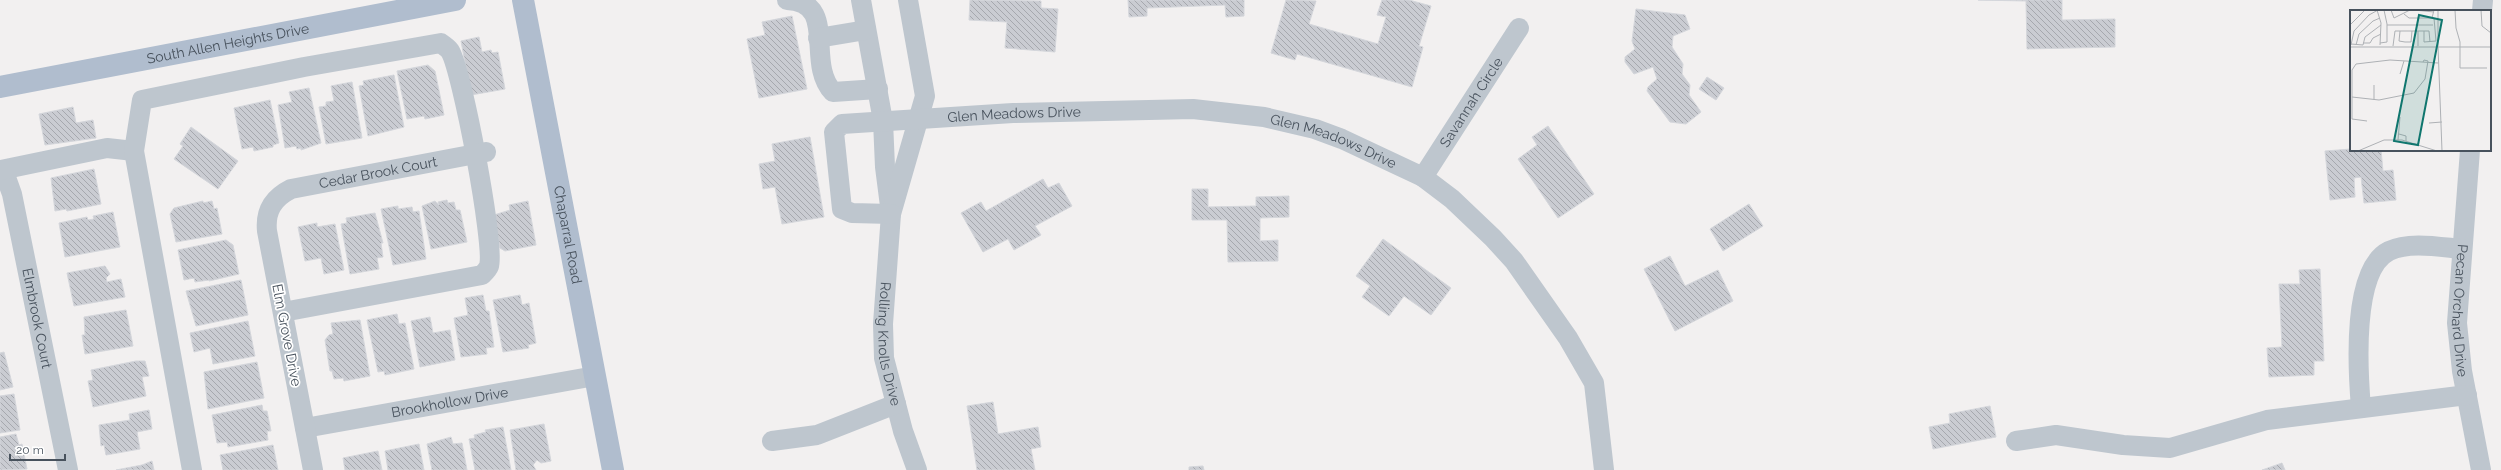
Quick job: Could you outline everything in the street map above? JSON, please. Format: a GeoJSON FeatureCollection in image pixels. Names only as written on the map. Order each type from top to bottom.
{"type":"FeatureCollection","features":[{"type":"Feature","properties":{"kind":"main road","name":"South Allen Heights Drive"},"geometry":{"type":"LineString","coordinates":[[0,87],[455,0]]}},
{"type":"Feature","properties":{"kind":"main road","name":"Chaparral Road"},"geometry":{"type":"LineString","coordinates":[[523,0],[613,470]]}},
{"type":"Feature","properties":{"kind":"street"},"geometry":{"type":"LineString","coordinates":[[787,0],[807,4],[817,15],[818,38],[825,83],[833,92],[878,89]]}},
{"type":"Feature","properties":{"kind":"street","name":"Rolling Knolls Drive"},"geometry":{"type":"LineString","coordinates":[[861,0],[883,121],[884,167],[891,214]]}},
{"type":"Feature","properties":{"kind":"street","name":"Rolling Knolls Drive"},"geometry":{"type":"LineString","coordinates":[[908,0],[925,96],[891,214],[883,324],[884,358],[896,404],[917,470]]}},
{"type":"Feature","properties":{"kind":"street"},"geometry":{"type":"LineString","coordinates":[[2482,10],[2483,0]]}},
{"type":"Feature","properties":{"kind":"street","name":"Savannah Circle"},"geometry":{"type":"LineString","coordinates":[[1423,177],[1519,28]]}},
{"type":"Feature","properties":{"kind":"street"},"geometry":{"type":"LineString","coordinates":[[818,38],[866,30]]}},
{"type":"Feature","properties":{"kind":"street"},"geometry":{"type":"LineString","coordinates":[[192,470],[134,151],[142,100],[304,66],[441,43],[450,50],[481,153],[490,242],[489,266],[482,275],[283,312]]}},
{"type":"Feature","properties":{"kind":"street","name":"Glen Meadows Drive"},"geometry":{"type":"LineString","coordinates":[[891,214],[852,213],[842,210],[834,132],[842,124],[919,118],[1126,109],[1193,109],[1264,117],[1315,129],[1342,138],[1423,177],[1452,199],[1499,244],[1537,291],[1568,338],[1594,382],[1604,470]]}},
{"type":"Feature","properties":{"kind":"street"},"geometry":{"type":"LineString","coordinates":[[0,170],[107,148],[134,151]]}},
{"type":"Feature","properties":{"kind":"street","name":"Pecan Orchard Drive"},"geometry":{"type":"LineString","coordinates":[[2470,151],[2457,323],[2467,395],[2481,470]]}},
{"type":"Feature","properties":{"kind":"street","name":"Cedar Brook Court"},"geometry":{"type":"LineString","coordinates":[[274,201],[291,189],[481,153]]}},
{"type":"Feature","properties":{"kind":"street","name":"Elmbrook Court"},"geometry":{"type":"LineString","coordinates":[[0,170],[12,194],[68,470]]}},
{"type":"Feature","properties":{"kind":"street","name":"Elm Grove Drive"},"geometry":{"type":"LineString","coordinates":[[274,201],[266,221],[313,470]]}},
{"type":"Feature","properties":{"kind":"street"},"geometry":{"type":"LineString","coordinates":[[2361,408],[2359,379],[2360,324],[2363,290],[2373,268],[2388,252],[2405,247],[2462,249]]}},
{"type":"Feature","properties":{"kind":"street","name":"Brookhollow Drive"},"geometry":{"type":"LineString","coordinates":[[305,428],[595,376]]}},
{"type":"Feature","properties":{"kind":"street"},"geometry":{"type":"LineString","coordinates":[[2016,441],[2056,434],[2123,445],[2170,448],[2267,420],[2467,395]]}},
{"type":"Feature","properties":{"kind":"street"},"geometry":{"type":"LineString","coordinates":[[772,441],[817,435],[896,404]]}},
{"type":"Feature","properties":{"kind":"building"},"geometry":{"type":"Polygon","coordinates":[[[970,0],[1041,1],[1041,8],[1058,9],[1055,52],[1005,48],[1007,22],[969,20],[970,0]]]}},
{"type":"Feature","properties":{"kind":"building"},"geometry":{"type":"Polygon","coordinates":[[[1128,0],[1244,0],[1244,16],[1226,17],[1225,5],[1147,8],[1147,16],[1129,17],[1128,0]]]}},
{"type":"Feature","properties":{"kind":"building"},"geometry":{"type":"Polygon","coordinates":[[[1286,0],[1316,1],[1309,24],[1378,44],[1386,17],[1377,15],[1382,0],[1409,0],[1431,6],[1419,46],[1423,47],[1412,87],[1297,54],[1295,60],[1271,53],[1286,0]]]}},
{"type":"Feature","properties":{"kind":"building"},"geometry":{"type":"Polygon","coordinates":[[[1978,0],[2062,0],[2062,20],[2115,19],[2115,47],[2027,49],[2026,1],[1978,0]]]}},
{"type":"Feature","properties":{"kind":"building"},"geometry":{"type":"Polygon","coordinates":[[[1636,9],[1685,15],[1690,29],[1673,36],[1672,47],[1683,64],[1682,74],[1690,85],[1689,95],[1701,112],[1686,124],[1670,122],[1647,91],[1648,87],[1657,79],[1653,67],[1634,74],[1625,62],[1625,57],[1635,49],[1632,41],[1636,9]]]}},
{"type":"Feature","properties":{"kind":"building"},"geometry":{"type":"Polygon","coordinates":[[[792,16],[807,89],[759,98],[747,39],[765,35],[762,22],[792,16]]]}},
{"type":"Feature","properties":{"kind":"building"},"geometry":{"type":"Polygon","coordinates":[[[479,37],[482,52],[491,50],[492,53],[498,52],[505,89],[471,95],[461,41],[479,37]]]}},
{"type":"Feature","properties":{"kind":"building"},"geometry":{"type":"Polygon","coordinates":[[[428,65],[435,71],[444,115],[425,119],[424,116],[407,119],[397,71],[428,65]]]}},
{"type":"Feature","properties":{"kind":"building"},"geometry":{"type":"Polygon","coordinates":[[[394,75],[404,127],[368,136],[359,86],[364,85],[363,81],[394,75]]]}},
{"type":"Feature","properties":{"kind":"building"},"geometry":{"type":"Polygon","coordinates":[[[1707,77],[1724,88],[1716,100],[1699,89],[1707,77]]]}},
{"type":"Feature","properties":{"kind":"building"},"geometry":{"type":"Polygon","coordinates":[[[352,82],[362,138],[326,144],[319,107],[326,106],[326,102],[334,101],[331,86],[352,82]]]}},
{"type":"Feature","properties":{"kind":"building"},"geometry":{"type":"Polygon","coordinates":[[[309,88],[321,143],[301,150],[301,148],[297,149],[296,146],[285,148],[278,105],[292,102],[289,92],[309,88]]]}},
{"type":"Feature","properties":{"kind":"building"},"geometry":{"type":"Polygon","coordinates":[[[270,100],[279,143],[273,145],[273,147],[254,151],[253,147],[242,149],[234,108],[270,100]]]}},
{"type":"Feature","properties":{"kind":"building"},"geometry":{"type":"Polygon","coordinates":[[[73,107],[76,123],[93,120],[96,138],[45,145],[39,114],[73,107]]]}},
{"type":"Feature","properties":{"kind":"building"},"geometry":{"type":"Polygon","coordinates":[[[1548,126],[1594,194],[1558,218],[1518,159],[1537,145],[1532,137],[1548,126]]]}},
{"type":"Feature","properties":{"kind":"building"},"geometry":{"type":"Polygon","coordinates":[[[191,127],[238,161],[218,189],[174,159],[183,146],[180,144],[191,127]]]}},
{"type":"Feature","properties":{"kind":"building"},"geometry":{"type":"Polygon","coordinates":[[[810,137],[824,217],[782,224],[775,187],[763,189],[759,164],[775,161],[772,144],[810,137]]]}},
{"type":"Feature","properties":{"kind":"building"},"geometry":{"type":"Polygon","coordinates":[[[2350,149],[2350,151],[2381,151],[2383,171],[2393,170],[2396,200],[2364,203],[2361,177],[2354,178],[2355,197],[2330,200],[2325,151],[2350,149]]]}},
{"type":"Feature","properties":{"kind":"building"},"geometry":{"type":"Polygon","coordinates":[[[94,169],[101,204],[67,211],[66,209],[55,211],[51,178],[94,169]]]}},
{"type":"Feature","properties":{"kind":"building"},"geometry":{"type":"Polygon","coordinates":[[[1043,179],[1048,188],[1059,183],[1072,206],[1035,226],[1041,235],[1014,250],[1008,239],[983,252],[961,213],[981,202],[986,211],[1043,179]]]}},
{"type":"Feature","properties":{"kind":"building"},"geometry":{"type":"Polygon","coordinates":[[[1192,189],[1208,189],[1208,207],[1256,206],[1256,197],[1289,196],[1289,217],[1260,218],[1260,241],[1278,240],[1278,261],[1228,262],[1227,220],[1192,220],[1192,189]]]}},
{"type":"Feature","properties":{"kind":"building"},"geometry":{"type":"Polygon","coordinates":[[[447,200],[448,203],[454,202],[456,210],[460,210],[467,242],[431,249],[422,206],[435,201],[439,205],[438,202],[447,200]]]}},
{"type":"Feature","properties":{"kind":"building"},"geometry":{"type":"Polygon","coordinates":[[[203,201],[203,203],[212,201],[214,209],[217,208],[222,234],[176,242],[170,214],[174,208],[203,201]]]}},
{"type":"Feature","properties":{"kind":"building"},"geometry":{"type":"Polygon","coordinates":[[[528,201],[536,245],[505,251],[500,248],[494,215],[510,210],[509,205],[528,201]]]}},
{"type":"Feature","properties":{"kind":"building"},"geometry":{"type":"Polygon","coordinates":[[[1749,204],[1763,226],[1723,251],[1710,229],[1749,204]]]}},
{"type":"Feature","properties":{"kind":"building"},"geometry":{"type":"Polygon","coordinates":[[[398,206],[398,209],[412,207],[413,212],[419,211],[426,259],[393,265],[381,209],[398,206]]]}},
{"type":"Feature","properties":{"kind":"building"},"geometry":{"type":"Polygon","coordinates":[[[113,212],[120,247],[65,257],[59,223],[87,217],[88,220],[94,219],[93,216],[113,212]]]}},
{"type":"Feature","properties":{"kind":"building"},"geometry":{"type":"Polygon","coordinates":[[[375,213],[383,243],[381,243],[383,257],[377,258],[379,269],[350,274],[341,224],[347,223],[346,218],[375,213]]]}},
{"type":"Feature","properties":{"kind":"building"},"geometry":{"type":"Polygon","coordinates":[[[317,223],[317,227],[335,224],[344,270],[324,274],[321,258],[305,261],[298,227],[317,223]]]}},
{"type":"Feature","properties":{"kind":"building"},"geometry":{"type":"Polygon","coordinates":[[[1383,239],[1451,288],[1431,315],[1404,296],[1389,316],[1362,297],[1370,286],[1356,276],[1383,239]]]}},
{"type":"Feature","properties":{"kind":"building"},"geometry":{"type":"Polygon","coordinates":[[[226,240],[233,245],[239,274],[209,281],[195,282],[194,278],[184,280],[178,250],[226,240]]]}},
{"type":"Feature","properties":{"kind":"building"},"geometry":{"type":"Polygon","coordinates":[[[1670,256],[1685,286],[1718,270],[1733,301],[1675,331],[1644,269],[1670,256]]]}},
{"type":"Feature","properties":{"kind":"building"},"geometry":{"type":"Polygon","coordinates":[[[105,266],[110,274],[106,278],[107,282],[121,279],[125,297],[74,306],[67,273],[105,266]]]}},
{"type":"Feature","properties":{"kind":"building"},"geometry":{"type":"Polygon","coordinates":[[[2320,269],[2324,361],[2314,361],[2314,375],[2269,377],[2267,348],[2282,347],[2279,284],[2300,284],[2299,270],[2320,269]]]}},
{"type":"Feature","properties":{"kind":"building"},"geometry":{"type":"Polygon","coordinates":[[[241,280],[248,315],[196,326],[186,291],[241,280]]]}},
{"type":"Feature","properties":{"kind":"building"},"geometry":{"type":"Polygon","coordinates":[[[483,295],[486,311],[489,311],[494,347],[486,348],[487,354],[461,357],[454,318],[468,315],[465,298],[483,295]]]}},
{"type":"Feature","properties":{"kind":"building"},"geometry":{"type":"Polygon","coordinates":[[[520,295],[522,305],[529,303],[536,343],[528,345],[529,348],[503,352],[493,300],[520,295]]]}},
{"type":"Feature","properties":{"kind":"building"},"geometry":{"type":"Polygon","coordinates":[[[126,310],[133,346],[85,354],[82,335],[85,335],[84,317],[126,310]]]}},
{"type":"Feature","properties":{"kind":"building"},"geometry":{"type":"Polygon","coordinates":[[[397,314],[399,324],[405,323],[414,369],[385,375],[384,371],[378,372],[367,320],[397,314]]]}},
{"type":"Feature","properties":{"kind":"building"},"geometry":{"type":"Polygon","coordinates":[[[430,317],[433,333],[450,330],[455,360],[420,367],[411,321],[430,317]]]}},
{"type":"Feature","properties":{"kind":"building"},"geometry":{"type":"Polygon","coordinates":[[[360,320],[370,376],[344,381],[343,378],[334,379],[332,371],[330,371],[325,340],[329,335],[333,334],[331,323],[360,320]]]}},
{"type":"Feature","properties":{"kind":"building"},"geometry":{"type":"Polygon","coordinates":[[[248,321],[255,356],[213,364],[210,348],[194,352],[190,333],[248,321]]]}},
{"type":"Feature","properties":{"kind":"building"},"geometry":{"type":"Polygon","coordinates":[[[4,352],[13,387],[0,390],[0,353],[4,352]]]}},
{"type":"Feature","properties":{"kind":"building"},"geometry":{"type":"Polygon","coordinates":[[[136,361],[145,361],[149,376],[142,377],[146,396],[93,407],[88,381],[93,380],[91,370],[136,361]]]}},
{"type":"Feature","properties":{"kind":"building"},"geometry":{"type":"Polygon","coordinates":[[[257,362],[264,398],[208,409],[204,372],[257,362]]]}},
{"type":"Feature","properties":{"kind":"building"},"geometry":{"type":"Polygon","coordinates":[[[14,394],[20,430],[0,433],[0,396],[14,394]]]}},
{"type":"Feature","properties":{"kind":"building"},"geometry":{"type":"Polygon","coordinates":[[[993,402],[998,434],[1038,427],[1041,447],[1031,449],[1035,470],[977,470],[967,406],[993,402]]]}},
{"type":"Feature","properties":{"kind":"building"},"geometry":{"type":"Polygon","coordinates":[[[262,405],[263,411],[267,411],[271,431],[267,431],[268,440],[228,447],[227,442],[217,443],[212,415],[262,405]]]}},
{"type":"Feature","properties":{"kind":"building"},"geometry":{"type":"Polygon","coordinates":[[[1990,406],[1996,437],[1933,449],[1929,427],[1950,423],[1949,414],[1990,406]]]}},
{"type":"Feature","properties":{"kind":"building"},"geometry":{"type":"Polygon","coordinates":[[[149,410],[152,429],[137,432],[140,449],[106,455],[104,445],[101,446],[99,425],[130,420],[129,414],[149,410]]]}},
{"type":"Feature","properties":{"kind":"building"},"geometry":{"type":"Polygon","coordinates":[[[544,424],[551,461],[541,463],[537,460],[533,465],[536,470],[516,470],[510,430],[544,424]]]}},
{"type":"Feature","properties":{"kind":"building"},"geometry":{"type":"Polygon","coordinates":[[[503,427],[511,470],[475,470],[469,439],[475,438],[474,435],[486,432],[485,430],[503,427]]]}},
{"type":"Feature","properties":{"kind":"building"},"geometry":{"type":"Polygon","coordinates":[[[16,434],[19,445],[22,444],[27,469],[0,470],[0,437],[16,434]]]}},
{"type":"Feature","properties":{"kind":"building"},"geometry":{"type":"Polygon","coordinates":[[[451,437],[453,444],[462,443],[467,470],[432,470],[427,444],[451,437]]]}},
{"type":"Feature","properties":{"kind":"building"},"geometry":{"type":"Polygon","coordinates":[[[419,444],[424,470],[388,470],[385,451],[419,444]]]}},
{"type":"Feature","properties":{"kind":"building"},"geometry":{"type":"Polygon","coordinates":[[[273,445],[278,470],[223,470],[220,455],[273,445]]]}},
{"type":"Feature","properties":{"kind":"building"},"geometry":{"type":"Polygon","coordinates":[[[378,451],[382,470],[345,470],[343,458],[378,451]]]}},
{"type":"Feature","properties":{"kind":"building"},"geometry":{"type":"Polygon","coordinates":[[[152,461],[154,470],[116,470],[142,465],[152,461]]]}},
{"type":"Feature","properties":{"kind":"building"},"geometry":{"type":"Polygon","coordinates":[[[2282,463],[2285,470],[2262,470],[2282,463]]]}},
{"type":"Feature","properties":{"kind":"building"},"geometry":{"type":"Polygon","coordinates":[[[1203,466],[1204,470],[1189,470],[1189,467],[1203,466]]]}}]}
